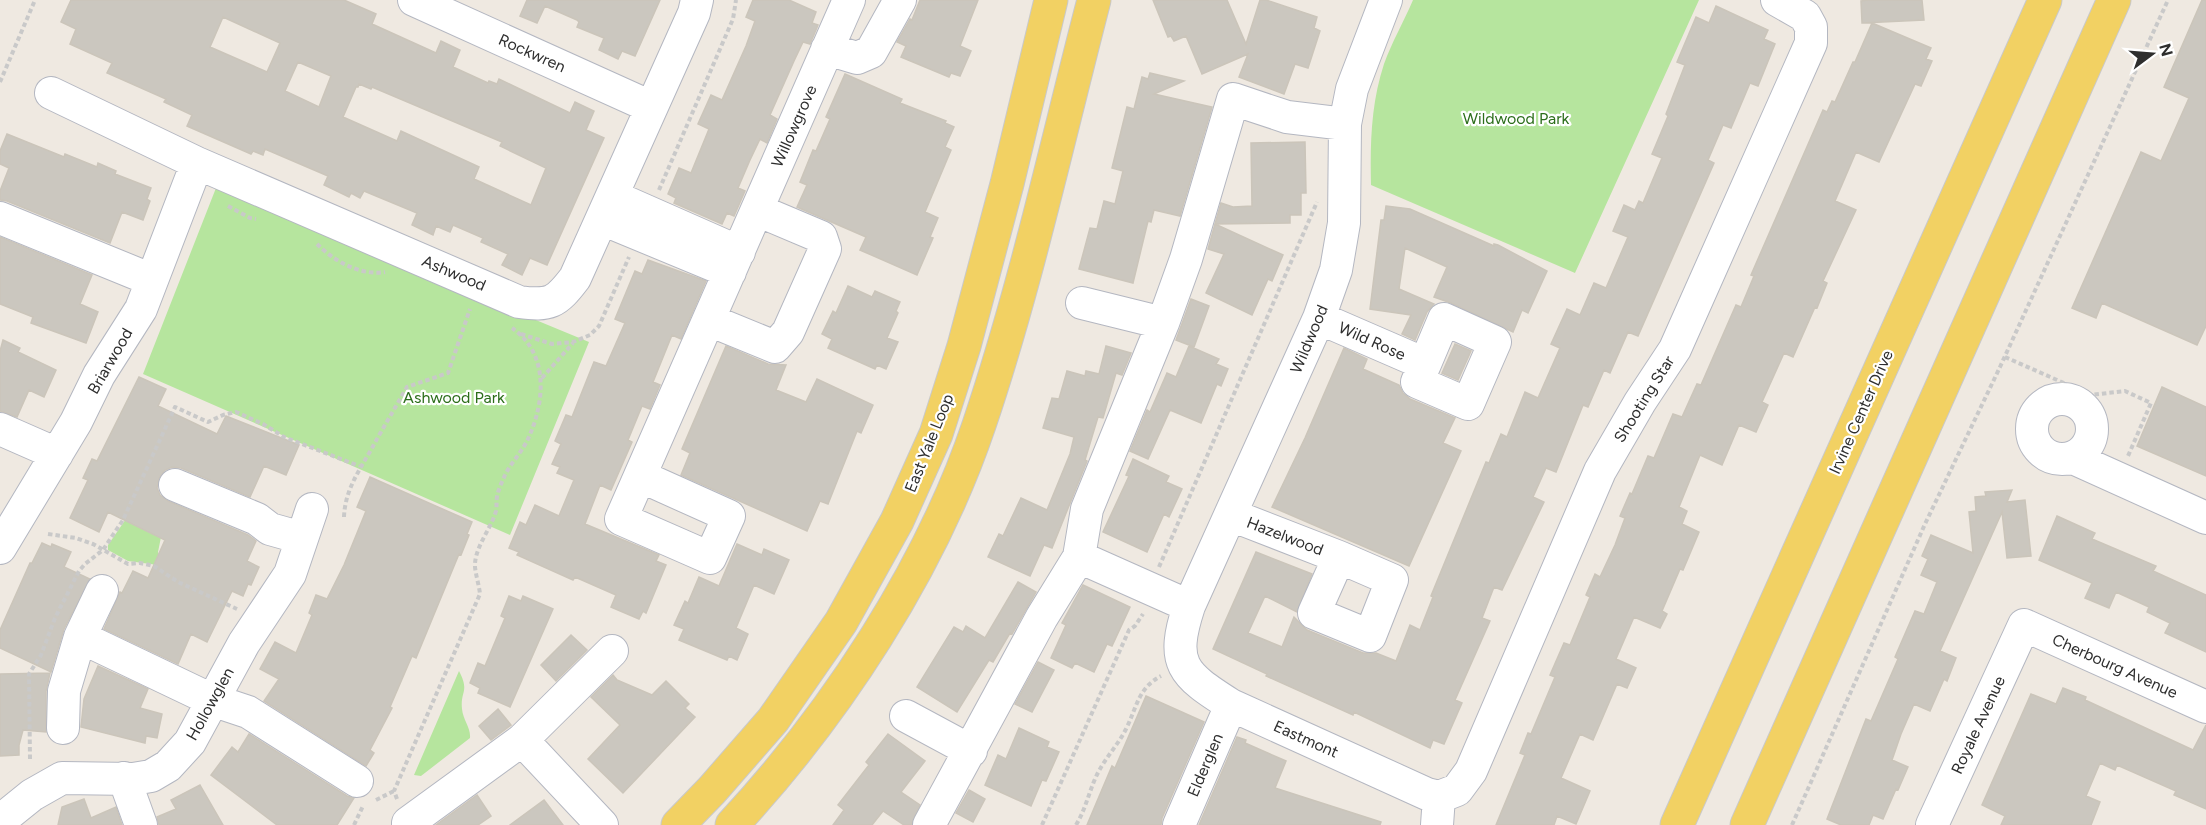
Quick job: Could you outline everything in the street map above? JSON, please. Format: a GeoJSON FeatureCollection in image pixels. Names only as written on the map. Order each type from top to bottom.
{"type":"FeatureCollection","features":[{"type":"Feature","properties":{"kind":"main road","name":"East Yale Loop"},"geometry":{"type":"LineString","coordinates":[[678,825],[773,720],[842,622],[912,489],[936,434],[964,346],[1007,184],[1051,0]]}},
{"type":"Feature","properties":{"kind":"main road"},"geometry":{"type":"LineString","coordinates":[[732,825],[768,786],[840,694],[900,597],[942,516],[979,427],[1018,296],[1094,0]]}},
{"type":"Feature","properties":{"kind":"main road","name":"Irvine Center Drive"},"geometry":{"type":"LineString","coordinates":[[1677,825],[2044,0]]}},
{"type":"Feature","properties":{"kind":"main road"},"geometry":{"type":"LineString","coordinates":[[1748,825],[2114,0]]}},
{"type":"Feature","properties":{"kind":"street","name":"Rockwren"},"geometry":{"type":"LineString","coordinates":[[414,0],[651,107]]}},
{"type":"Feature","properties":{"kind":"street","name":"Ashwood"},"geometry":{"type":"LineString","coordinates":[[51,93],[197,163],[474,302],[542,304],[561,295],[575,278],[694,13],[697,0]]}},
{"type":"Feature","properties":{"kind":"street","name":"Willowgrove"},"geometry":{"type":"LineString","coordinates":[[640,476],[849,0]]}},
{"type":"Feature","properties":{"kind":"street"},"geometry":{"type":"LineString","coordinates":[[827,49],[857,58],[871,52],[900,0]]}},
{"type":"Feature","properties":{"kind":"street","name":"Wildwood"},"geometry":{"type":"LineString","coordinates":[[1175,668],[1181,632],[1189,606],[1319,318],[1336,270],[1344,223],[1345,123],[1352,89],[1385,0]]}},
{"type":"Feature","properties":{"kind":"street","name":"Shooting Star"},"geometry":{"type":"LineString","coordinates":[[1438,811],[1471,771],[1600,471],[1640,402],[1675,349],[1796,79],[1811,43],[1811,27],[1805,16],[1777,0]]}},
{"type":"Feature","properties":{"kind":"street"},"geometry":{"type":"LineString","coordinates":[[929,825],[1042,617],[1079,557],[1087,509],[1163,323],[1186,259],[1233,99],[1287,117],[1345,123]]}},
{"type":"Feature","properties":{"kind":"street","name":"Briarwood"},"geometry":{"type":"LineString","coordinates":[[0,548],[76,422],[99,375],[141,309],[197,163]]}},
{"type":"Feature","properties":{"kind":"street"},"geometry":{"type":"LineString","coordinates":[[607,208],[734,262]]}},
{"type":"Feature","properties":{"kind":"street"},"geometry":{"type":"LineString","coordinates":[[709,320],[775,346],[788,332],[825,249],[821,237],[757,210]]}},
{"type":"Feature","properties":{"kind":"street"},"geometry":{"type":"LineString","coordinates":[[0,218],[152,280]]}},
{"type":"Feature","properties":{"kind":"street"},"geometry":{"type":"LineString","coordinates":[[1082,303],[1163,323]]}},
{"type":"Feature","properties":{"kind":"street","name":"Wild Rose"},"geometry":{"type":"LineString","coordinates":[[1319,318],[1425,364]]}},
{"type":"Feature","properties":{"kind":"street"},"geometry":{"type":"LineString","coordinates":[[0,429],[57,453]]}},
{"type":"Feature","properties":{"kind":"street"},"geometry":{"type":"LineString","coordinates":[[2073,458],[2206,518]]}},
{"type":"Feature","properties":{"kind":"street"},"geometry":{"type":"LineString","coordinates":[[175,485],[257,519],[270,530],[302,538]]}},
{"type":"Feature","properties":{"kind":"street","name":"Hollowglen"},"geometry":{"type":"LineString","coordinates":[[2,821],[32,795],[62,778],[151,776],[168,766],[190,741],[244,643],[290,574],[312,509]]}},
{"type":"Feature","properties":{"kind":"street","name":"Hazelwood"},"geometry":{"type":"LineString","coordinates":[[1231,515],[1339,557]]}},
{"type":"Feature","properties":{"kind":"street"},"geometry":{"type":"LineString","coordinates":[[1079,557],[1189,606]]}},
{"type":"Feature","properties":{"kind":"street"},"geometry":{"type":"LineString","coordinates":[[63,728],[64,692],[80,637],[102,591]]}},
{"type":"Feature","properties":{"kind":"street","name":"Cherbourg Avenue"},"geometry":{"type":"LineString","coordinates":[[2025,625],[2206,707]]}},
{"type":"Feature","properties":{"kind":"street","name":"Royale Avenue"},"geometry":{"type":"LineString","coordinates":[[1932,825],[2025,625]]}},
{"type":"Feature","properties":{"kind":"street"},"geometry":{"type":"LineString","coordinates":[[80,637],[212,700],[248,712],[357,781]]}},
{"type":"Feature","properties":{"kind":"street"},"geometry":{"type":"LineString","coordinates":[[408,824],[522,740],[612,651]]}},
{"type":"Feature","properties":{"kind":"street","name":"Eastmont"},"geometry":{"type":"LineString","coordinates":[[1175,668],[1231,705],[1427,794],[1438,811]]}},
{"type":"Feature","properties":{"kind":"street","name":"Elderglen"},"geometry":{"type":"LineString","coordinates":[[1179,825],[1231,705]]}},
{"type":"Feature","properties":{"kind":"street"},"geometry":{"type":"LineString","coordinates":[[906,716],[971,751]]}},
{"type":"Feature","properties":{"kind":"street"},"geometry":{"type":"LineString","coordinates":[[522,740],[602,825]]}},
{"type":"Feature","properties":{"kind":"street"},"geometry":{"type":"LineString","coordinates":[[124,778],[141,825]]}},
{"type":"Feature","properties":{"kind":"path"},"geometry":{"type":"LineString","coordinates":[[0,82],[35,0]]}},
{"type":"Feature","properties":{"kind":"path"},"geometry":{"type":"LineString","coordinates":[[1792,825],[1925,524],[2005,357],[2168,0]]}},
{"type":"Feature","properties":{"kind":"path"},"geometry":{"type":"LineString","coordinates":[[1042,825],[1129,630],[1135,626],[1143,614],[1151,589],[1318,201],[1325,197]]}},
{"type":"Feature","properties":{"kind":"path"},"geometry":{"type":"LineString","coordinates":[[225,203],[250,218],[261,219]]}},
{"type":"Feature","properties":{"kind":"path"},"geometry":{"type":"LineString","coordinates":[[311,237],[340,262],[375,273],[390,272]]}},
{"type":"Feature","properties":{"kind":"path"},"geometry":{"type":"LineString","coordinates":[[344,517],[345,500],[359,466],[368,455],[407,387],[448,373],[474,302]]}},
{"type":"Feature","properties":{"kind":"path"},"geometry":{"type":"LineString","coordinates":[[408,824],[394,791],[480,594],[475,566],[479,550],[496,510],[497,495],[506,474],[526,443],[540,408],[542,379],[532,351],[520,334],[504,323]]}},
{"type":"Feature","properties":{"kind":"path"},"geometry":{"type":"LineString","coordinates":[[542,379],[573,342]]}},
{"type":"Feature","properties":{"kind":"path"},"geometry":{"type":"LineString","coordinates":[[2005,357],[2091,395],[2125,391],[2151,403],[2118,478]]}},
{"type":"Feature","properties":{"kind":"path"},"geometry":{"type":"LineString","coordinates":[[30,759],[29,674],[41,655],[79,572],[103,550],[123,520],[175,407],[208,422],[236,412],[264,424],[284,437],[359,466]]}},
{"type":"Feature","properties":{"kind":"path"},"geometry":{"type":"LineString","coordinates":[[48,534],[76,538],[93,544],[128,564],[140,563],[154,566],[185,585],[237,609],[248,607]]}},
{"type":"Feature","properties":{"kind":"path"},"geometry":{"type":"LineString","coordinates":[[1076,825],[1100,769],[1124,732],[1139,695],[1149,682],[1175,668]]}},
{"type":"Feature","properties":{"kind":"green space","name":"Wildwood Park"},"geometry":{"type":"Polygon","coordinates":[[[1413,0],[1699,0],[1575,273],[1371,185],[1372,124],[1376,94],[1387,56],[1413,0]]]}},
{"type":"Feature","properties":{"kind":"green space","name":"Ashwood Park"},"geometry":{"type":"Polygon","coordinates":[[[216,188],[589,342],[510,535],[143,374],[216,188]]]}},
{"type":"Feature","properties":{"kind":"green space"},"geometry":{"type":"Polygon","coordinates":[[[126,519],[161,537],[158,565],[128,561],[108,550],[108,545],[126,519]]]}},
{"type":"Feature","properties":{"kind":"green space"},"geometry":{"type":"Polygon","coordinates":[[[459,671],[464,683],[462,709],[470,738],[421,776],[414,775],[459,671]]]}},
{"type":"Feature","properties":{"kind":"building"},"geometry":{"type":"Polygon","coordinates":[[[71,0],[344,0],[376,14],[372,24],[436,53],[441,41],[460,50],[453,67],[488,83],[489,81],[497,84],[499,79],[570,113],[575,102],[594,111],[586,130],[604,138],[547,265],[530,258],[522,275],[502,265],[508,254],[481,242],[483,238],[453,225],[450,232],[436,226],[433,235],[412,225],[417,213],[364,191],[360,198],[351,193],[349,197],[324,185],[328,176],[265,149],[263,155],[253,151],[251,154],[187,126],[192,115],[164,102],[166,99],[107,73],[112,63],[70,44],[76,29],[61,22],[71,0]],[[223,17],[210,47],[267,72],[280,43],[223,17]],[[298,62],[285,91],[319,107],[331,76],[298,62]],[[359,84],[343,117],[397,141],[401,131],[479,167],[474,179],[531,205],[546,168],[500,146],[502,142],[372,87],[371,89],[359,84]]]}},
{"type":"Feature","properties":{"kind":"building"},"geometry":{"type":"Polygon","coordinates":[[[527,0],[660,0],[635,56],[622,51],[618,59],[599,50],[604,38],[577,27],[579,22],[577,20],[545,6],[537,23],[520,16],[527,0]]]}},
{"type":"Feature","properties":{"kind":"building"},"geometry":{"type":"Polygon","coordinates":[[[753,0],[789,0],[816,12],[812,23],[818,25],[810,44],[803,42],[770,115],[777,119],[767,143],[760,139],[750,160],[738,188],[745,191],[734,216],[727,213],[722,224],[674,203],[676,198],[668,194],[679,168],[691,173],[709,129],[698,124],[711,95],[722,100],[746,46],[755,21],[746,17],[753,0]]]}},
{"type":"Feature","properties":{"kind":"building"},"geometry":{"type":"Polygon","coordinates":[[[920,0],[978,0],[960,46],[971,51],[960,76],[951,73],[949,77],[901,57],[906,46],[897,42],[910,19],[912,20],[920,0]]]}},
{"type":"Feature","properties":{"kind":"building"},"geometry":{"type":"Polygon","coordinates":[[[1153,0],[1227,0],[1246,44],[1260,0],[1317,17],[1314,28],[1320,31],[1308,68],[1295,64],[1284,94],[1239,77],[1248,54],[1202,74],[1186,36],[1174,41],[1171,36],[1168,37],[1153,0]]]}},
{"type":"Feature","properties":{"kind":"building"},"geometry":{"type":"Polygon","coordinates":[[[1922,0],[1924,20],[1862,23],[1861,1],[1922,0]]]}},
{"type":"Feature","properties":{"kind":"building"},"geometry":{"type":"Polygon","coordinates":[[[2202,0],[2206,0],[2206,326],[2197,345],[2102,303],[2096,318],[2072,308],[2141,152],[2161,161],[2189,98],[2164,87],[2202,0]]]}},
{"type":"Feature","properties":{"kind":"building"},"geometry":{"type":"Polygon","coordinates":[[[1716,6],[1768,30],[1764,39],[1775,44],[1758,86],[1750,83],[1731,128],[1723,125],[1708,160],[1714,163],[1638,336],[1628,332],[1610,373],[1604,370],[1588,407],[1583,405],[1556,472],[1546,468],[1533,497],[1544,502],[1502,590],[1494,587],[1482,618],[1490,621],[1455,700],[1462,703],[1444,744],[1433,740],[1430,748],[1354,712],[1353,715],[1266,676],[1267,674],[1213,649],[1256,552],[1312,574],[1297,612],[1265,596],[1248,633],[1282,647],[1294,617],[1307,630],[1363,653],[1376,653],[1396,661],[1410,625],[1420,630],[1433,597],[1431,596],[1486,462],[1489,463],[1501,434],[1507,437],[1525,392],[1538,398],[1560,348],[1551,344],[1567,309],[1580,315],[1594,283],[1606,288],[1628,237],[1613,231],[1624,205],[1635,210],[1639,201],[1643,203],[1662,158],[1652,154],[1685,65],[1677,62],[1696,17],[1709,23],[1716,6]]]}},
{"type":"Feature","properties":{"kind":"building"},"geometry":{"type":"Polygon","coordinates":[[[1872,23],[1931,48],[1926,59],[1932,61],[1921,86],[1915,84],[1879,162],[1856,152],[1835,201],[1856,210],[1823,281],[1827,283],[1817,308],[1815,307],[1793,357],[1784,353],[1762,402],[1768,405],[1756,432],[1739,425],[1722,465],[1700,455],[1679,507],[1687,511],[1682,524],[1699,532],[1662,611],[1667,614],[1660,628],[1634,617],[1616,659],[1636,668],[1627,688],[1617,684],[1593,740],[1580,734],[1561,778],[1590,791],[1576,824],[1557,816],[1554,825],[1496,825],[1525,755],[1520,753],[1528,733],[1531,734],[1555,677],[1550,675],[1564,643],[1570,645],[1590,597],[1586,595],[1595,574],[1600,577],[1615,545],[1625,518],[1620,516],[1630,493],[1632,494],[1648,456],[1654,458],[1673,414],[1682,417],[1697,384],[1701,385],[1736,305],[1741,307],[1754,276],[1751,275],[1823,110],[1827,112],[1832,101],[1835,102],[1872,23]]]}},
{"type":"Feature","properties":{"kind":"building"},"geometry":{"type":"Polygon","coordinates":[[[1150,73],[1184,81],[1154,94],[1212,107],[1180,216],[1154,210],[1151,222],[1148,221],[1133,283],[1079,269],[1090,228],[1097,229],[1104,201],[1115,204],[1123,171],[1112,168],[1127,107],[1134,109],[1142,77],[1148,79],[1150,73]]]}},
{"type":"Feature","properties":{"kind":"building"},"geometry":{"type":"Polygon","coordinates":[[[845,74],[902,99],[900,103],[946,121],[945,123],[954,127],[945,147],[951,150],[925,212],[938,218],[930,237],[933,238],[917,275],[860,250],[866,237],[797,207],[807,185],[800,182],[813,150],[816,151],[830,119],[826,117],[845,74]]]}},
{"type":"Feature","properties":{"kind":"building"},"geometry":{"type":"Polygon","coordinates":[[[7,134],[64,157],[65,154],[97,167],[98,163],[116,171],[115,174],[151,188],[147,199],[150,201],[143,220],[122,212],[110,243],[0,200],[0,191],[9,168],[0,164],[0,151],[7,134]]]}},
{"type":"Feature","properties":{"kind":"building"},"geometry":{"type":"Polygon","coordinates":[[[1305,142],[1306,193],[1301,193],[1301,215],[1290,215],[1290,223],[1215,224],[1221,203],[1233,207],[1252,206],[1251,143],[1305,142]]]}},
{"type":"Feature","properties":{"kind":"building"},"geometry":{"type":"Polygon","coordinates":[[[1386,206],[1410,209],[1494,246],[1494,244],[1498,245],[1547,271],[1528,313],[1522,310],[1513,332],[1434,297],[1447,267],[1405,248],[1399,289],[1434,304],[1427,312],[1415,340],[1402,334],[1411,315],[1370,309],[1381,220],[1384,220],[1386,206]]]}},
{"type":"Feature","properties":{"kind":"building"},"geometry":{"type":"Polygon","coordinates":[[[1215,224],[1283,255],[1272,281],[1268,279],[1252,315],[1206,293],[1224,254],[1208,249],[1215,224]]]}},
{"type":"Feature","properties":{"kind":"building"},"geometry":{"type":"Polygon","coordinates":[[[0,237],[92,275],[80,304],[98,312],[86,343],[31,323],[33,317],[0,304],[0,237]]]}},
{"type":"Feature","properties":{"kind":"building"},"geometry":{"type":"Polygon","coordinates":[[[648,260],[706,281],[681,339],[672,335],[653,382],[660,385],[650,409],[642,406],[628,440],[632,442],[611,490],[600,485],[585,524],[659,555],[656,561],[666,565],[646,613],[643,611],[639,619],[611,607],[616,595],[575,577],[573,580],[517,555],[519,552],[509,548],[520,522],[526,525],[535,505],[559,516],[574,480],[557,473],[560,467],[552,464],[561,444],[555,441],[566,415],[572,417],[594,362],[606,366],[625,323],[615,319],[635,271],[642,274],[648,260]]]}},
{"type":"Feature","properties":{"kind":"building"},"geometry":{"type":"Polygon","coordinates":[[[848,286],[872,297],[875,291],[900,302],[896,311],[898,313],[887,338],[898,342],[886,369],[877,365],[875,369],[828,348],[832,339],[822,334],[833,311],[836,313],[848,286]]]}},
{"type":"Feature","properties":{"kind":"building"},"geometry":{"type":"Polygon","coordinates":[[[1191,299],[1209,306],[1194,347],[1176,340],[1191,299]]]}},
{"type":"Feature","properties":{"kind":"building"},"geometry":{"type":"Polygon","coordinates":[[[3,340],[20,348],[18,352],[56,370],[44,397],[29,390],[17,417],[0,411],[0,351],[3,340]]]}},
{"type":"Feature","properties":{"kind":"building"},"geometry":{"type":"Polygon","coordinates":[[[1455,344],[1471,351],[1458,380],[1442,373],[1455,344]]]}},
{"type":"Feature","properties":{"kind":"building"},"geometry":{"type":"Polygon","coordinates":[[[726,346],[768,364],[786,365],[776,390],[806,402],[817,379],[873,405],[861,433],[857,431],[828,504],[820,501],[807,531],[681,475],[690,453],[682,449],[726,346]]]}},
{"type":"Feature","properties":{"kind":"building"},"geometry":{"type":"Polygon","coordinates":[[[1106,346],[1131,353],[1122,375],[1116,373],[1103,418],[1098,417],[1085,460],[1087,461],[1052,548],[1044,545],[1030,576],[988,557],[999,534],[1003,536],[1021,498],[1047,510],[1070,454],[1074,437],[1043,428],[1052,398],[1059,399],[1067,371],[1085,376],[1086,371],[1099,374],[1106,346]]]}},
{"type":"Feature","properties":{"kind":"building"},"geometry":{"type":"Polygon","coordinates":[[[1189,346],[1219,359],[1216,364],[1228,369],[1221,386],[1217,384],[1201,423],[1170,410],[1148,459],[1130,451],[1147,410],[1150,412],[1167,373],[1176,377],[1189,346]]]}},
{"type":"Feature","properties":{"kind":"building"},"geometry":{"type":"Polygon","coordinates":[[[1344,348],[1367,359],[1363,369],[1399,385],[1410,399],[1455,418],[1443,443],[1461,451],[1409,566],[1272,507],[1344,348]]]}},
{"type":"Feature","properties":{"kind":"building"},"geometry":{"type":"Polygon","coordinates":[[[139,377],[166,389],[158,406],[217,434],[226,416],[299,445],[286,475],[264,466],[250,497],[181,468],[172,467],[165,470],[159,478],[157,488],[160,495],[168,501],[248,535],[256,541],[247,561],[259,567],[243,596],[232,591],[207,642],[191,634],[178,664],[104,629],[120,592],[122,593],[133,571],[148,578],[165,540],[108,512],[99,532],[70,518],[88,480],[83,478],[92,459],[97,461],[139,377]]]}},
{"type":"Feature","properties":{"kind":"building"},"geometry":{"type":"Polygon","coordinates":[[[2162,387],[2206,407],[2206,476],[2137,446],[2162,387]]]}},
{"type":"Feature","properties":{"kind":"building"},"geometry":{"type":"Polygon","coordinates":[[[1133,459],[1169,476],[1166,482],[1182,489],[1169,517],[1164,514],[1147,552],[1103,532],[1129,476],[1126,475],[1133,459]]]}},
{"type":"Feature","properties":{"kind":"building"},"geometry":{"type":"Polygon","coordinates":[[[370,477],[472,522],[461,555],[459,554],[416,658],[412,656],[390,707],[392,708],[370,750],[374,753],[366,766],[264,701],[279,679],[260,669],[275,642],[296,653],[312,615],[309,613],[316,595],[327,599],[366,511],[357,507],[370,477]]]}},
{"type":"Feature","properties":{"kind":"building"},"geometry":{"type":"Polygon","coordinates":[[[2012,490],[2007,502],[2025,500],[2031,556],[2007,558],[2002,512],[1940,651],[1956,658],[1947,681],[1944,679],[1930,711],[1914,704],[1901,734],[1892,760],[1908,767],[1883,819],[1873,815],[1869,825],[1841,825],[1827,819],[1866,719],[1871,721],[1898,659],[1895,657],[1915,611],[1924,614],[1937,582],[1921,575],[1928,559],[1922,556],[1931,535],[1973,553],[1969,512],[1976,511],[1975,497],[1986,496],[1985,492],[2012,490]]]}},
{"type":"Feature","properties":{"kind":"building"},"geometry":{"type":"Polygon","coordinates":[[[2057,516],[2095,533],[2092,539],[2156,566],[2153,571],[2206,595],[2206,652],[2165,633],[2170,623],[2147,612],[2149,607],[2116,592],[2109,608],[2085,598],[2092,583],[2039,560],[2057,516]]]}},
{"type":"Feature","properties":{"kind":"building"},"geometry":{"type":"Polygon","coordinates":[[[42,543],[51,547],[52,544],[71,552],[64,567],[90,579],[64,629],[51,672],[0,648],[0,630],[30,563],[42,543]]]}},
{"type":"Feature","properties":{"kind":"building"},"geometry":{"type":"Polygon","coordinates":[[[737,544],[762,555],[764,549],[789,560],[774,594],[754,585],[736,628],[748,634],[737,660],[729,656],[727,660],[679,640],[684,629],[674,625],[685,601],[688,603],[699,577],[719,586],[737,544]]]}},
{"type":"Feature","properties":{"kind":"building"},"geometry":{"type":"Polygon","coordinates":[[[1018,582],[1036,592],[1012,634],[1010,633],[993,662],[989,660],[957,712],[917,687],[954,627],[963,632],[966,626],[985,638],[1018,582]]]}},
{"type":"Feature","properties":{"kind":"building"},"geometry":{"type":"Polygon","coordinates":[[[1083,585],[1130,607],[1112,646],[1107,644],[1094,672],[1075,663],[1072,668],[1051,658],[1066,625],[1062,623],[1083,585]]]}},
{"type":"Feature","properties":{"kind":"building"},"geometry":{"type":"Polygon","coordinates":[[[509,596],[521,601],[523,596],[553,609],[510,707],[478,693],[480,688],[470,683],[478,663],[485,666],[505,618],[501,616],[509,596]]]}},
{"type":"Feature","properties":{"kind":"building"},"geometry":{"type":"Polygon","coordinates":[[[571,635],[587,650],[556,681],[541,665],[571,635]]]}},
{"type":"Feature","properties":{"kind":"building"},"geometry":{"type":"Polygon","coordinates":[[[1038,662],[1054,670],[1032,712],[1015,704],[1038,662]]]}},
{"type":"Feature","properties":{"kind":"building"},"geometry":{"type":"Polygon","coordinates":[[[98,666],[148,689],[140,708],[162,714],[157,738],[146,736],[145,743],[81,727],[84,699],[98,666]]]}},
{"type":"Feature","properties":{"kind":"building"},"geometry":{"type":"Polygon","coordinates":[[[50,673],[46,691],[46,732],[23,730],[19,755],[0,756],[0,674],[50,673]]]}},
{"type":"Feature","properties":{"kind":"building"},"geometry":{"type":"Polygon","coordinates":[[[613,675],[617,680],[652,695],[666,681],[689,704],[685,708],[695,717],[623,793],[588,759],[620,725],[591,697],[613,675]]]}},
{"type":"Feature","properties":{"kind":"building"},"geometry":{"type":"Polygon","coordinates":[[[2063,688],[2193,750],[2206,725],[2206,809],[2174,795],[2176,791],[2117,765],[2115,770],[2100,763],[2086,796],[2100,802],[2091,825],[2001,825],[2005,816],[1982,805],[2031,694],[2056,704],[2063,688]]]}},
{"type":"Feature","properties":{"kind":"building"},"geometry":{"type":"Polygon","coordinates":[[[1146,696],[1204,722],[1161,825],[1087,825],[1112,766],[1115,768],[1146,696]]]}},
{"type":"Feature","properties":{"kind":"building"},"geometry":{"type":"Polygon","coordinates":[[[498,709],[511,725],[491,740],[479,726],[498,709]]]}},
{"type":"Feature","properties":{"kind":"building"},"geometry":{"type":"Polygon","coordinates":[[[1019,728],[1049,742],[1047,747],[1059,752],[1046,781],[1042,780],[1031,806],[985,785],[998,755],[1006,759],[1019,728]]]}},
{"type":"Feature","properties":{"kind":"building"},"geometry":{"type":"Polygon","coordinates":[[[249,734],[347,796],[354,798],[337,825],[277,825],[211,775],[232,747],[238,752],[249,734]]]}},
{"type":"Feature","properties":{"kind":"building"},"geometry":{"type":"Polygon","coordinates":[[[888,734],[925,761],[901,792],[920,805],[911,825],[904,825],[883,811],[872,825],[833,825],[844,810],[838,805],[869,765],[866,762],[888,734]]]}},
{"type":"Feature","properties":{"kind":"building"},"geometry":{"type":"Polygon","coordinates":[[[1237,737],[1246,740],[1245,743],[1286,761],[1275,788],[1381,822],[1380,825],[1199,825],[1237,737]]]}},
{"type":"Feature","properties":{"kind":"building"},"geometry":{"type":"Polygon","coordinates":[[[200,785],[223,825],[159,825],[157,817],[176,809],[171,800],[200,785]]]}},
{"type":"Feature","properties":{"kind":"building"},"geometry":{"type":"Polygon","coordinates":[[[969,790],[985,799],[973,822],[956,813],[969,790]]]}},
{"type":"Feature","properties":{"kind":"building"},"geometry":{"type":"Polygon","coordinates":[[[477,795],[491,816],[478,825],[436,825],[477,795]]]}},
{"type":"Feature","properties":{"kind":"building"},"geometry":{"type":"Polygon","coordinates":[[[84,799],[91,818],[116,807],[122,825],[58,825],[62,807],[84,799]]]}},
{"type":"Feature","properties":{"kind":"building"},"geometry":{"type":"Polygon","coordinates":[[[544,800],[563,825],[510,825],[544,800]]]}}]}
